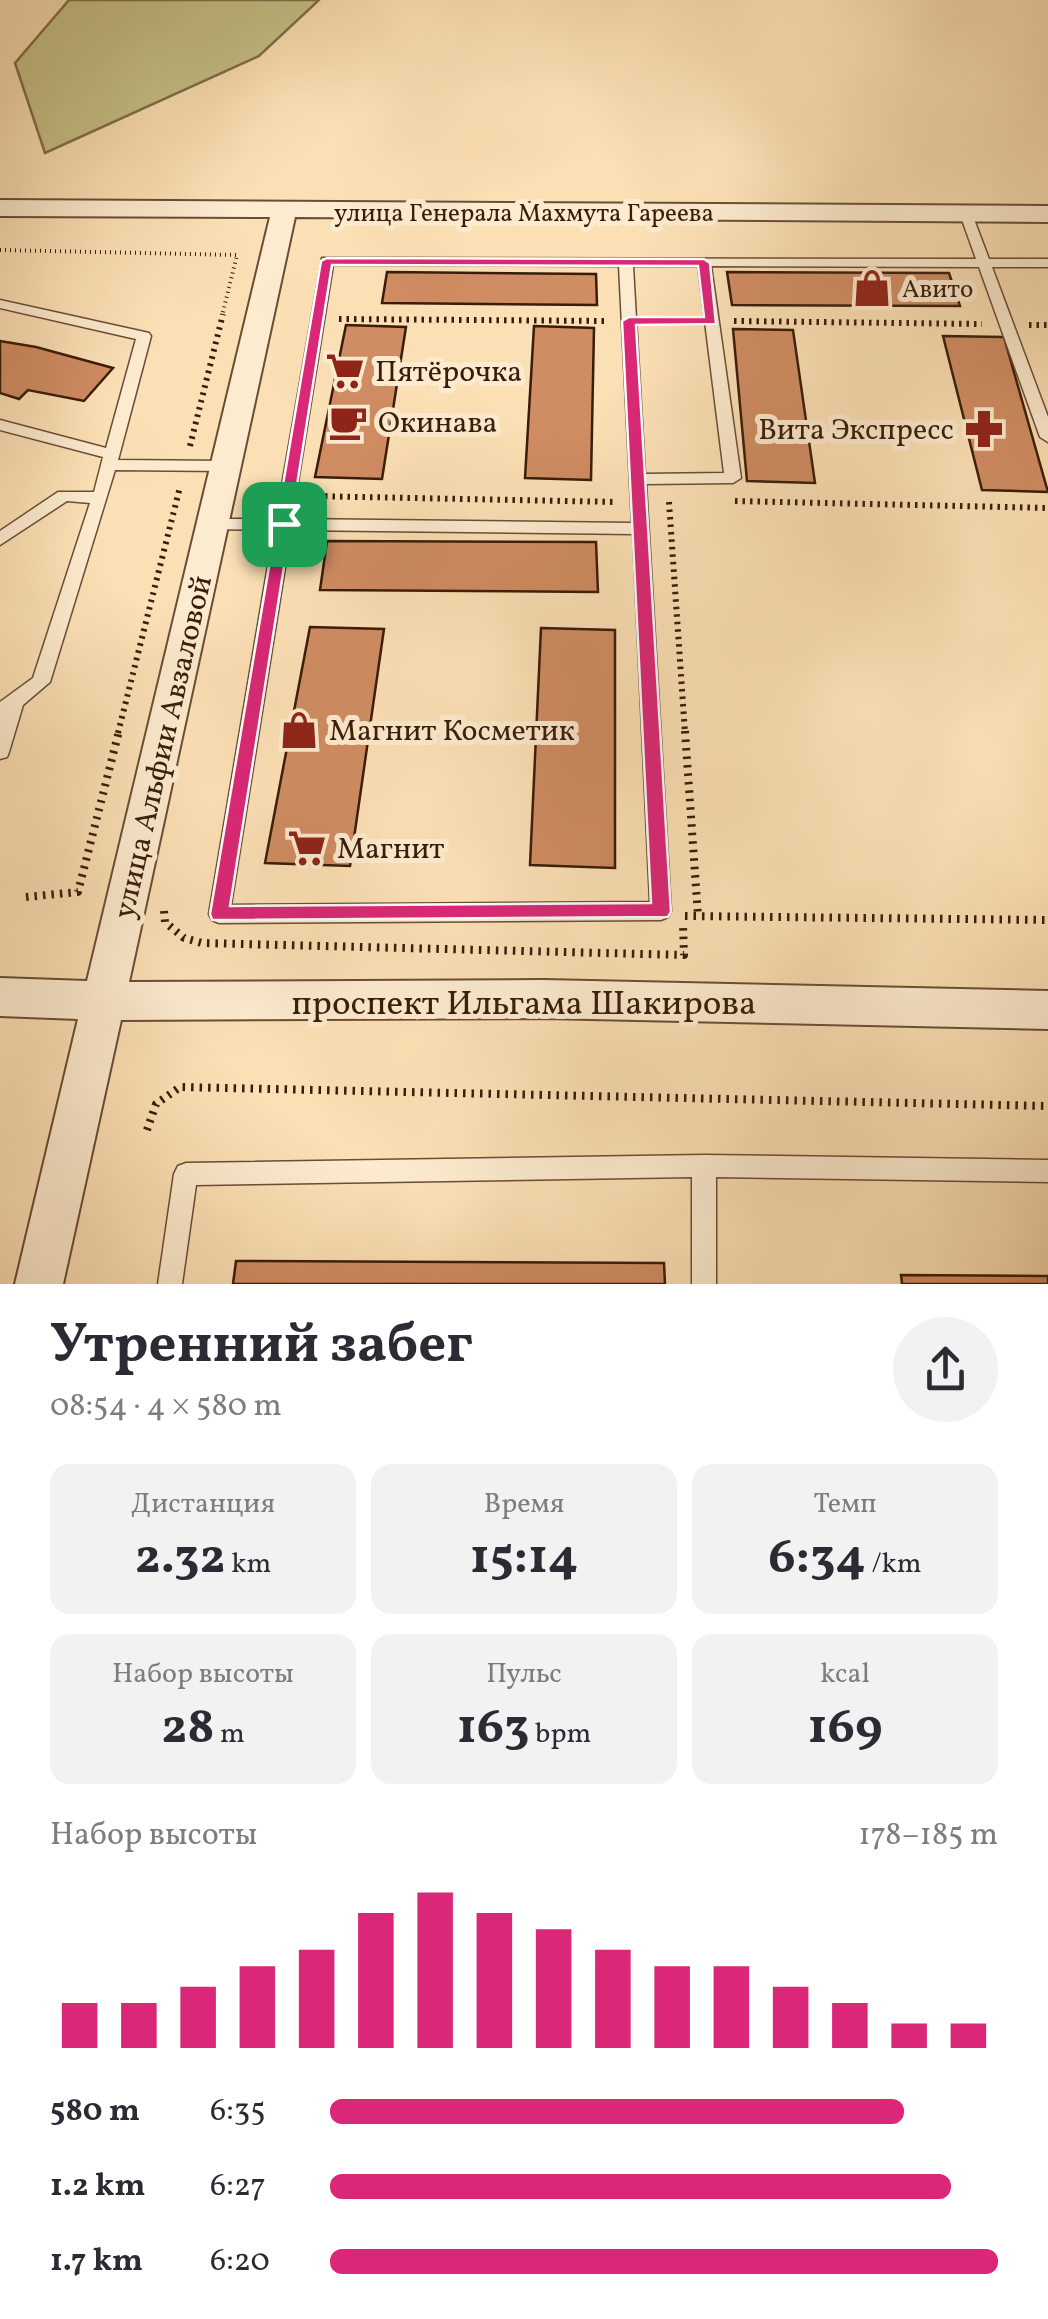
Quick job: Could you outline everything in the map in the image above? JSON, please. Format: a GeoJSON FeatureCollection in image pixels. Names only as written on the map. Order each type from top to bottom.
{"type":"FeatureCollection","features":[{"type":"Feature","properties":{"kind":"street","name":"улица Генерала Махмута Гареева"},"geometry":{"type":"LineString","coordinates":[[0,208],[1048,214]]}},
{"type":"Feature","properties":{"kind":"street","name":"улица Альфии Авзаловой"},"geometry":{"type":"LineString","coordinates":[[40,1284],[284,211]]}},
{"type":"Feature","properties":{"kind":"street","name":"проспект Ильгама Шакирова"},"geometry":{"type":"LineString","coordinates":[[0,997],[104,1001],[544,999],[1048,1010]]}},
{"type":"Feature","properties":{"kind":"lane"},"geometry":{"type":"LineString","coordinates":[[966,214],[1048,437]]}},
{"type":"Feature","properties":{"kind":"lane"},"geometry":{"type":"LineString","coordinates":[[626,262],[661,912],[219,914],[327,261],[1048,263]]}},
{"type":"Feature","properties":{"kind":"lane"},"geometry":{"type":"LineString","coordinates":[[638,479],[733,478],[704,263]]}},
{"type":"Feature","properties":{"kind":"lane"},"geometry":{"type":"LineString","coordinates":[[0,304],[144,336],[100,498],[41,682],[7,706],[0,752]]}},
{"type":"Feature","properties":{"kind":"lane"},"geometry":{"type":"LineString","coordinates":[[0,425],[109,460],[224,466]]}},
{"type":"Feature","properties":{"kind":"lane"},"geometry":{"type":"LineString","coordinates":[[0,539],[64,496],[100,498]]}},
{"type":"Feature","properties":{"kind":"lane"},"geometry":{"type":"LineString","coordinates":[[213,524],[640,529]]}},
{"type":"Feature","properties":{"kind":"lane"},"geometry":{"type":"LineString","coordinates":[[170,1284],[186,1174],[704,1166],[1048,1170]]}},
{"type":"Feature","properties":{"kind":"lane"},"geometry":{"type":"LineString","coordinates":[[704,1166],[704,1284]]}},
{"type":"Feature","properties":{"kind":"path"},"geometry":{"type":"LineString","coordinates":[[0,250],[238,256],[78,892],[26,897]]}},
{"type":"Feature","properties":{"kind":"path"},"geometry":{"type":"LineString","coordinates":[[318,319],[1007,324]]}},
{"type":"Feature","properties":{"kind":"path"},"geometry":{"type":"LineString","coordinates":[[288,496],[687,502]]}},
{"type":"Feature","properties":{"kind":"path"},"geometry":{"type":"LineString","coordinates":[[668,502],[698,916]]}},
{"type":"Feature","properties":{"kind":"path"},"geometry":{"type":"LineString","coordinates":[[724,502],[1048,508]]}},
{"type":"Feature","properties":{"kind":"path"},"geometry":{"type":"LineString","coordinates":[[146,1130],[156,1104],[180,1087],[1048,1106]]}},
{"type":"Feature","properties":{"kind":"shaded area"},"geometry":{"type":"Polygon","coordinates":[[[69,0],[319,0],[259,56],[45,153],[15,63],[69,0]]]}},
{"type":"Feature","properties":{"kind":"building"},"geometry":{"type":"Polygon","coordinates":[[[387,272],[596,274],[597,305],[382,303],[387,272]]]}},
{"type":"Feature","properties":{"kind":"building"},"geometry":{"type":"Polygon","coordinates":[[[727,272],[949,273],[960,306],[732,305],[727,272]]]}},
{"type":"Feature","properties":{"kind":"building"},"geometry":{"type":"Polygon","coordinates":[[[346,325],[406,327],[382,479],[315,477],[346,325]]]}},
{"type":"Feature","properties":{"kind":"building"},"geometry":{"type":"Polygon","coordinates":[[[534,326],[594,328],[591,480],[525,478],[534,326]]]}},
{"type":"Feature","properties":{"kind":"building"},"geometry":{"type":"Polygon","coordinates":[[[733,329],[793,330],[815,483],[747,481],[733,329]]]}},
{"type":"Feature","properties":{"kind":"building"},"geometry":{"type":"Polygon","coordinates":[[[943,336],[1004,337],[1048,492],[982,490],[943,336]]]}},
{"type":"Feature","properties":{"kind":"building"},"geometry":{"type":"Polygon","coordinates":[[[0,341],[113,368],[84,401],[28,390],[19,399],[0,393],[0,341]]]}},
{"type":"Feature","properties":{"kind":"building"},"geometry":{"type":"Polygon","coordinates":[[[327,541],[596,542],[598,592],[320,590],[327,541]]]}},
{"type":"Feature","properties":{"kind":"building"},"geometry":{"type":"Polygon","coordinates":[[[310,627],[384,629],[350,866],[265,863],[310,627]]]}},
{"type":"Feature","properties":{"kind":"building"},"geometry":{"type":"Polygon","coordinates":[[[541,628],[615,630],[615,868],[530,865],[541,628]]]}},
{"type":"Feature","properties":{"kind":"building"},"geometry":{"type":"Polygon","coordinates":[[[236,1261],[664,1263],[665,1284],[233,1284],[236,1261]]]}},
{"type":"Feature","properties":{"kind":"building"},"geometry":{"type":"Polygon","coordinates":[[[901,1275],[1048,1276],[1048,1284],[902,1284],[901,1275]]]}},
{"type":"Feature","properties":{"kind":"place","name":"Авито"},"geometry":{"type":"Point","coordinates":[872,288]}},
{"type":"Feature","properties":{"kind":"place","name":"Пятёрочка"},"geometry":{"type":"Point","coordinates":[345,371]}},
{"type":"Feature","properties":{"kind":"place","name":"Окинава"},"geometry":{"type":"Point","coordinates":[348,422]}},
{"type":"Feature","properties":{"kind":"place","name":"Вита Экспресс"},"geometry":{"type":"Point","coordinates":[984,429]}},
{"type":"Feature","properties":{"kind":"place","name":"Магнит Косметик"},"geometry":{"type":"Point","coordinates":[299,730]}},
{"type":"Feature","properties":{"kind":"place","name":"Магнит"},"geometry":{"type":"Point","coordinates":[307,848]}},
{"type":"Feature","properties":{"kind":"route"},"geometry":{"type":"LineString","coordinates":[[327,261],[704,263],[711,321],[629,321],[661,912],[219,914],[284,524],[327,261]]}}]}
